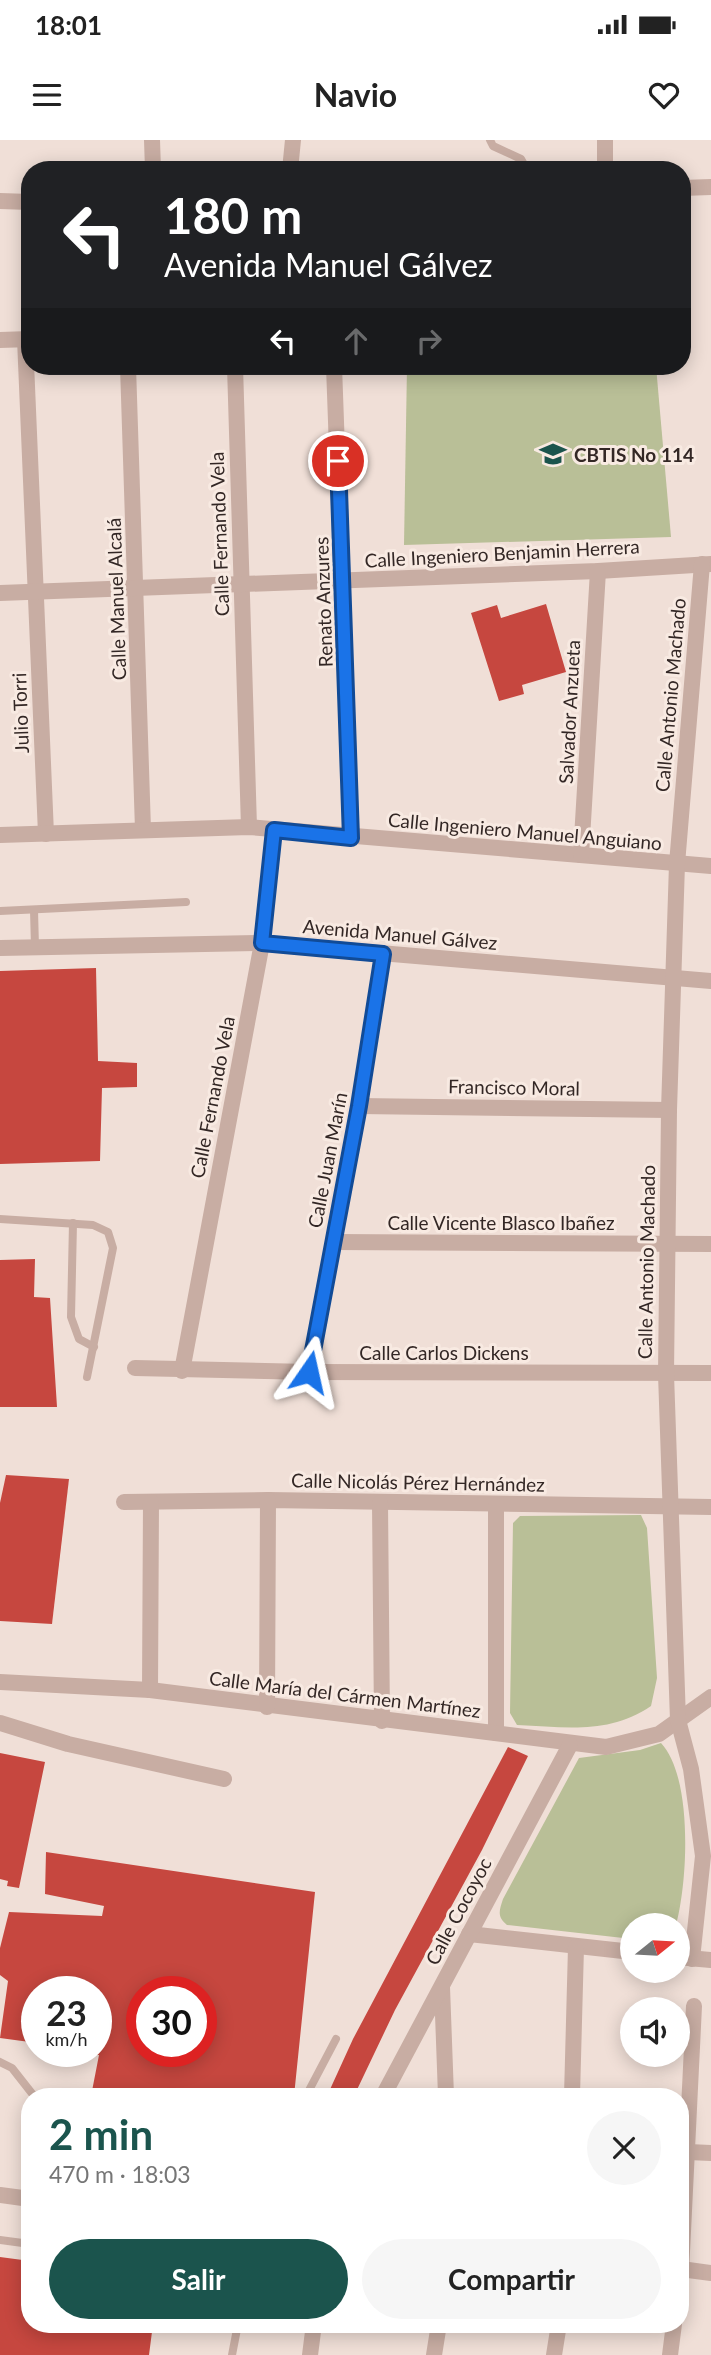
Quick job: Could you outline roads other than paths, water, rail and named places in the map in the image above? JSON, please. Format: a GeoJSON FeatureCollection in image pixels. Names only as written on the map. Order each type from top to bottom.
{"type":"FeatureCollection","features":[{"type":"Feature","properties":{"kind":"street"},"geometry":{"type":"LineString","coordinates":[[152,140],[153,161]]}},
{"type":"Feature","properties":{"kind":"street"},"geometry":{"type":"LineString","coordinates":[[291,161],[293,140]]}},
{"type":"Feature","properties":{"kind":"street"},"geometry":{"type":"LineString","coordinates":[[605,161],[606,140]]}},
{"type":"Feature","properties":{"kind":"street"},"geometry":{"type":"LineString","coordinates":[[691,188],[711,187]]}},
{"type":"Feature","properties":{"kind":"street"},"geometry":{"type":"LineString","coordinates":[[0,201],[21,202]]}},
{"type":"Feature","properties":{"kind":"street"},"geometry":{"type":"LineString","coordinates":[[0,340],[21,340]]}},
{"type":"Feature","properties":{"kind":"street","name":"Julio Torri"},"geometry":{"type":"LineString","coordinates":[[28,375],[46,834]]}},
{"type":"Feature","properties":{"kind":"street","name":"Calle Manuel Alcalá"},"geometry":{"type":"LineString","coordinates":[[128,375],[143,830]]}},
{"type":"Feature","properties":{"kind":"street","name":"Calle Fernando Vela"},"geometry":{"type":"LineString","coordinates":[[235,375],[249,827]]}},
{"type":"Feature","properties":{"kind":"street","name":"Renato Anzures"},"geometry":{"type":"LineString","coordinates":[[334,375],[344,581],[351,838]]}},
{"type":"Feature","properties":{"kind":"street","name":"Calle Ingeniero Benjamin Herrera"},"geometry":{"type":"LineString","coordinates":[[0,593],[598,571],[706,564]]}},
{"type":"Feature","properties":{"kind":"street","name":"Calle Antonio Machado"},"geometry":{"type":"LineString","coordinates":[[690,1935],[707,1856],[691,1769],[678,1720],[666,1374],[668,1110],[677,864],[706,564]]}},
{"type":"Feature","properties":{"kind":"street","name":"Salvador Anzueta"},"geometry":{"type":"LineString","coordinates":[[581,855],[598,571]]}},
{"type":"Feature","properties":{"kind":"street","name":"Calle Ingeniero Manuel Anguiano"},"geometry":{"type":"LineString","coordinates":[[0,835],[249,827],[351,838],[711,866]]}},
{"type":"Feature","properties":{"kind":"street","name":"Calle Fernando Vela"},"geometry":{"type":"LineString","coordinates":[[182,1371],[262,943],[274,830]]}},
{"type":"Feature","properties":{"kind":"street","name":"Avenida Manuel Gálvez"},"geometry":{"type":"LineString","coordinates":[[0,948],[262,943],[711,981]]}},
{"type":"Feature","properties":{"kind":"street","name":"Calle Juan Marín"},"geometry":{"type":"LineString","coordinates":[[309,1372],[359,1106],[383,954]]}},
{"type":"Feature","properties":{"kind":"street","name":"Francisco Moral"},"geometry":{"type":"LineString","coordinates":[[359,1106],[668,1110]]}},
{"type":"Feature","properties":{"kind":"street","name":"Calle Vicente Blasco Ibañez"},"geometry":{"type":"LineString","coordinates":[[333,1242],[711,1244]]}},
{"type":"Feature","properties":{"kind":"street","name":"Calle Carlos Dickens"},"geometry":{"type":"LineString","coordinates":[[135,1368],[182,1371],[711,1373]]}},
{"type":"Feature","properties":{"kind":"street"},"geometry":{"type":"LineString","coordinates":[[267,1707],[268,1500]]}},
{"type":"Feature","properties":{"kind":"street","name":"Calle Nicolás Pérez Hernández"},"geometry":{"type":"LineString","coordinates":[[124,1502],[268,1500],[711,1507]]}},
{"type":"Feature","properties":{"kind":"street"},"geometry":{"type":"LineString","coordinates":[[150,1690],[151,1502]]}},
{"type":"Feature","properties":{"kind":"street"},"geometry":{"type":"LineString","coordinates":[[380,1503],[382,1721]]}},
{"type":"Feature","properties":{"kind":"street"},"geometry":{"type":"LineString","coordinates":[[496,1505],[496,1732]]}},
{"type":"Feature","properties":{"kind":"street","name":"Calle María del Cármen Martínez"},"geometry":{"type":"LineString","coordinates":[[0,1682],[150,1690],[382,1721],[496,1732],[570,1745],[606,1747],[659,1734],[711,1697]]}},
{"type":"Feature","properties":{"kind":"street"},"geometry":{"type":"LineString","coordinates":[[0,1723],[68,1744],[224,1779]]}},
{"type":"Feature","properties":{"kind":"street","name":"Calle Cocoyoc"},"geometry":{"type":"LineString","coordinates":[[387,2088],[570,1745]]}},
{"type":"Feature","properties":{"kind":"street"},"geometry":{"type":"LineString","coordinates":[[469,1934],[620,1951]]}},
{"type":"Feature","properties":{"kind":"street"},"geometry":{"type":"LineString","coordinates":[[572,2088],[576,1947]]}},
{"type":"Feature","properties":{"kind":"street"},"geometry":{"type":"LineString","coordinates":[[690,1959],[711,1961]]}},
{"type":"Feature","properties":{"kind":"street"},"geometry":{"type":"LineString","coordinates":[[442,1986],[446,2088]]}},
{"type":"Feature","properties":{"kind":"street"},"geometry":{"type":"LineString","coordinates":[[689,2128],[694,2006]]}},
{"type":"Feature","properties":{"kind":"street"},"geometry":{"type":"LineString","coordinates":[[689,2152],[711,2153]]}},
{"type":"Feature","properties":{"kind":"street"},"geometry":{"type":"LineString","coordinates":[[0,2195],[21,2198]]}},
{"type":"Feature","properties":{"kind":"street"},"geometry":{"type":"LineString","coordinates":[[689,2271],[711,2273]]}},
{"type":"Feature","properties":{"kind":"street"},"geometry":{"type":"LineString","coordinates":[[310,2355],[313,2333]]}},
{"type":"Feature","properties":{"kind":"street"},"geometry":{"type":"LineString","coordinates":[[434,2355],[438,2333]]}},
{"type":"Feature","properties":{"kind":"street"},"geometry":{"type":"LineString","coordinates":[[554,2355],[558,2333]]}},
{"type":"Feature","properties":{"kind":"street"},"geometry":{"type":"LineString","coordinates":[[670,2355],[673,2333]]}},
{"type":"Feature","properties":{"kind":"lane"},"geometry":{"type":"LineString","coordinates":[[490,140],[493,146],[522,161]]}},
{"type":"Feature","properties":{"kind":"lane"},"geometry":{"type":"LineString","coordinates":[[0,911],[186,902]]}},
{"type":"Feature","properties":{"kind":"lane"},"geometry":{"type":"LineString","coordinates":[[34,910],[35,947]]}},
{"type":"Feature","properties":{"kind":"lane"},"geometry":{"type":"LineString","coordinates":[[0,1219],[102,1227],[111,1238],[113,1248],[88,1377]]}},
{"type":"Feature","properties":{"kind":"lane"},"geometry":{"type":"LineString","coordinates":[[73,1223],[71,1317],[79,1339],[94,1348]]}},
{"type":"Feature","properties":{"kind":"lane"},"geometry":{"type":"LineString","coordinates":[[310,2088],[336,2039]]}},
{"type":"Feature","properties":{"kind":"lane"},"geometry":{"type":"LineString","coordinates":[[0,2062],[12,2068],[28,2088]]}},
{"type":"Feature","properties":{"kind":"lane"},"geometry":{"type":"LineString","coordinates":[[0,2239],[21,2242]]}},
{"type":"Feature","properties":{"kind":"lane"},"geometry":{"type":"LineString","coordinates":[[232,2355],[236,2333]]}},
{"type":"Feature","properties":{"kind":"place","name":"CBTIS No 114"},"geometry":{"type":"Point","coordinates":[553,454]}}]}
